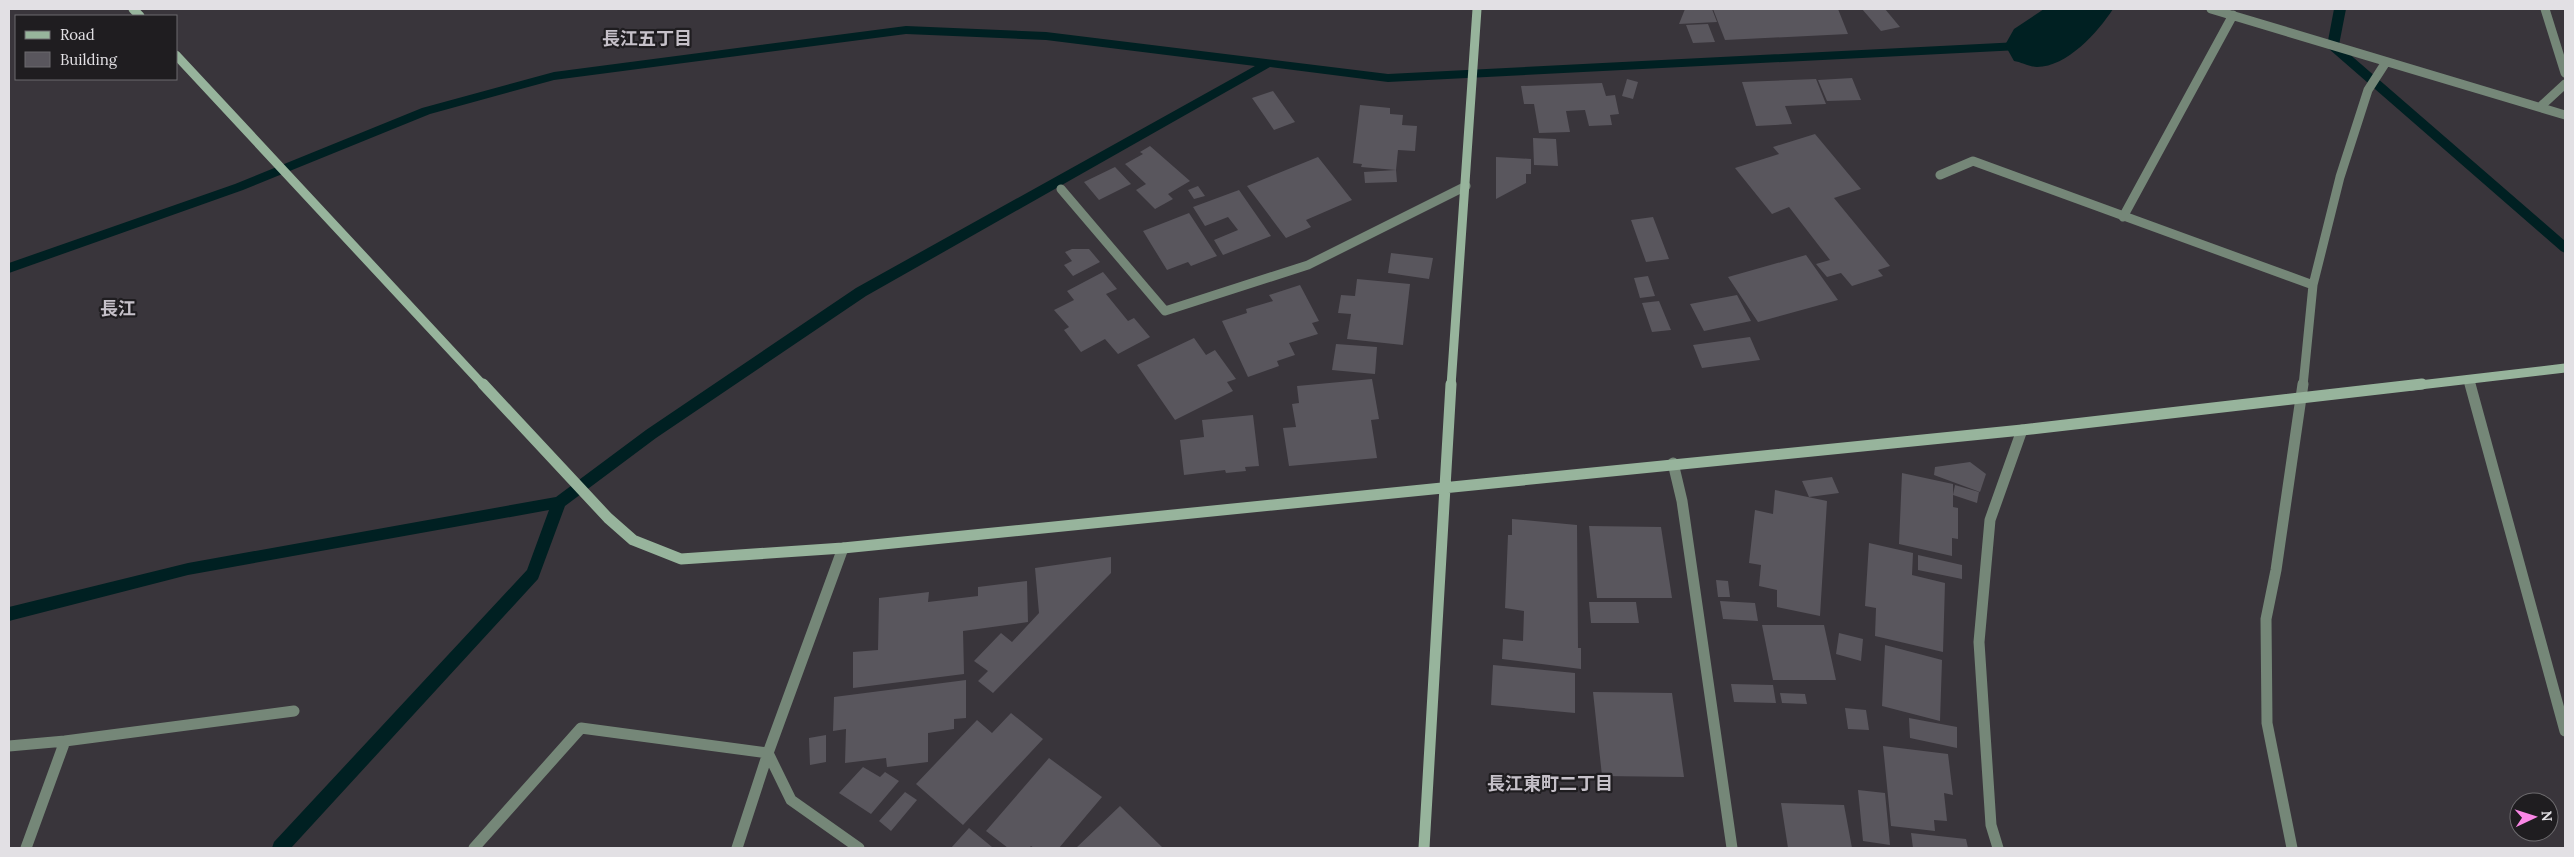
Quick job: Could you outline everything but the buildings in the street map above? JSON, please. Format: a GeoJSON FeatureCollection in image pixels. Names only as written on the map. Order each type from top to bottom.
{"type":"FeatureCollection","features":[{"type":"Feature","properties":{"kind":"street"},"geometry":{"type":"LineString","coordinates":[[1424,848],[1444,487],[1477,9]]}},
{"type":"Feature","properties":{"kind":"street"},"geometry":{"type":"LineString","coordinates":[[2211,9],[2565,115]]}},
{"type":"Feature","properties":{"kind":"street"},"geometry":{"type":"LineString","coordinates":[[2545,9],[2565,73]]}},
{"type":"Feature","properties":{"kind":"street"},"geometry":{"type":"LineString","coordinates":[[2123,216],[2233,16]]}},
{"type":"Feature","properties":{"kind":"street"},"geometry":{"type":"LineString","coordinates":[[178,57],[608,518],[633,540],[681,559],[843,548],[1673,463],[2022,430],[2565,368]]}},
{"type":"Feature","properties":{"kind":"street"},"geometry":{"type":"LineString","coordinates":[[2292,848],[2267,723],[2266,619],[2276,570],[2302,398],[2313,285],[2340,177],[2368,90],[2386,62]]}},
{"type":"Feature","properties":{"kind":"street"},"geometry":{"type":"LineString","coordinates":[[2540,107],[2565,84]]}},
{"type":"Feature","properties":{"kind":"street"},"geometry":{"type":"LineString","coordinates":[[1940,175],[1973,161],[2313,285]]}},
{"type":"Feature","properties":{"kind":"street"},"geometry":{"type":"LineString","coordinates":[[1061,189],[1165,311],[1308,266],[1466,186]]}},
{"type":"Feature","properties":{"kind":"street"},"geometry":{"type":"LineString","coordinates":[[2469,380],[2565,732]]}},
{"type":"Feature","properties":{"kind":"street"},"geometry":{"type":"LineString","coordinates":[[1998,848],[1991,825],[1979,642],[1990,520],[2022,430]]}},
{"type":"Feature","properties":{"kind":"street"},"geometry":{"type":"LineString","coordinates":[[1673,463],[1682,501],[1732,848]]}},
{"type":"Feature","properties":{"kind":"street"},"geometry":{"type":"LineString","coordinates":[[737,848],[768,753],[843,548]]}},
{"type":"Feature","properties":{"kind":"street"},"geometry":{"type":"LineString","coordinates":[[9,746],[65,741],[294,712]]}},
{"type":"Feature","properties":{"kind":"street"},"geometry":{"type":"LineString","coordinates":[[474,848],[581,728],[768,753]]}},
{"type":"Feature","properties":{"kind":"street"},"geometry":{"type":"LineString","coordinates":[[26,848],[65,741]]}},
{"type":"Feature","properties":{"kind":"street"},"geometry":{"type":"LineString","coordinates":[[768,753],[790,800],[859,848]]}},
{"type":"Feature","properties":{"kind":"waterway"},"geometry":{"type":"LineString","coordinates":[[2037,45],[2065,26],[2081,9]]}},
{"type":"Feature","properties":{"kind":"waterway"},"geometry":{"type":"LineString","coordinates":[[2340,9],[2333,46],[2565,248]]}},
{"type":"Feature","properties":{"kind":"waterway"},"geometry":{"type":"LineString","coordinates":[[9,268],[239,187],[426,111],[554,76],[906,30],[1046,36],[1268,63]]}},
{"type":"Feature","properties":{"kind":"waterway"},"geometry":{"type":"LineString","coordinates":[[1268,63],[1388,78],[2037,45]]}},
{"type":"Feature","properties":{"kind":"waterway"},"geometry":{"type":"LineString","coordinates":[[559,502],[651,434],[861,292],[1268,63]]}},
{"type":"Feature","properties":{"kind":"waterway"},"geometry":{"type":"LineString","coordinates":[[9,614],[188,569],[559,502]]}},
{"type":"Feature","properties":{"kind":"waterway"},"geometry":{"type":"LineString","coordinates":[[280,848],[533,574],[559,502]]}},
{"type":"Feature","properties":{"kind":"district","name":"長江五丁目"},"geometry":{"type":"Point","coordinates":[647,39]}},
{"type":"Feature","properties":{"kind":"district","name":"長江"},"geometry":{"type":"Point","coordinates":[118,309]}},
{"type":"Feature","properties":{"kind":"district","name":"長江東町二丁目"},"geometry":{"type":"Point","coordinates":[1550,784]}}]}
